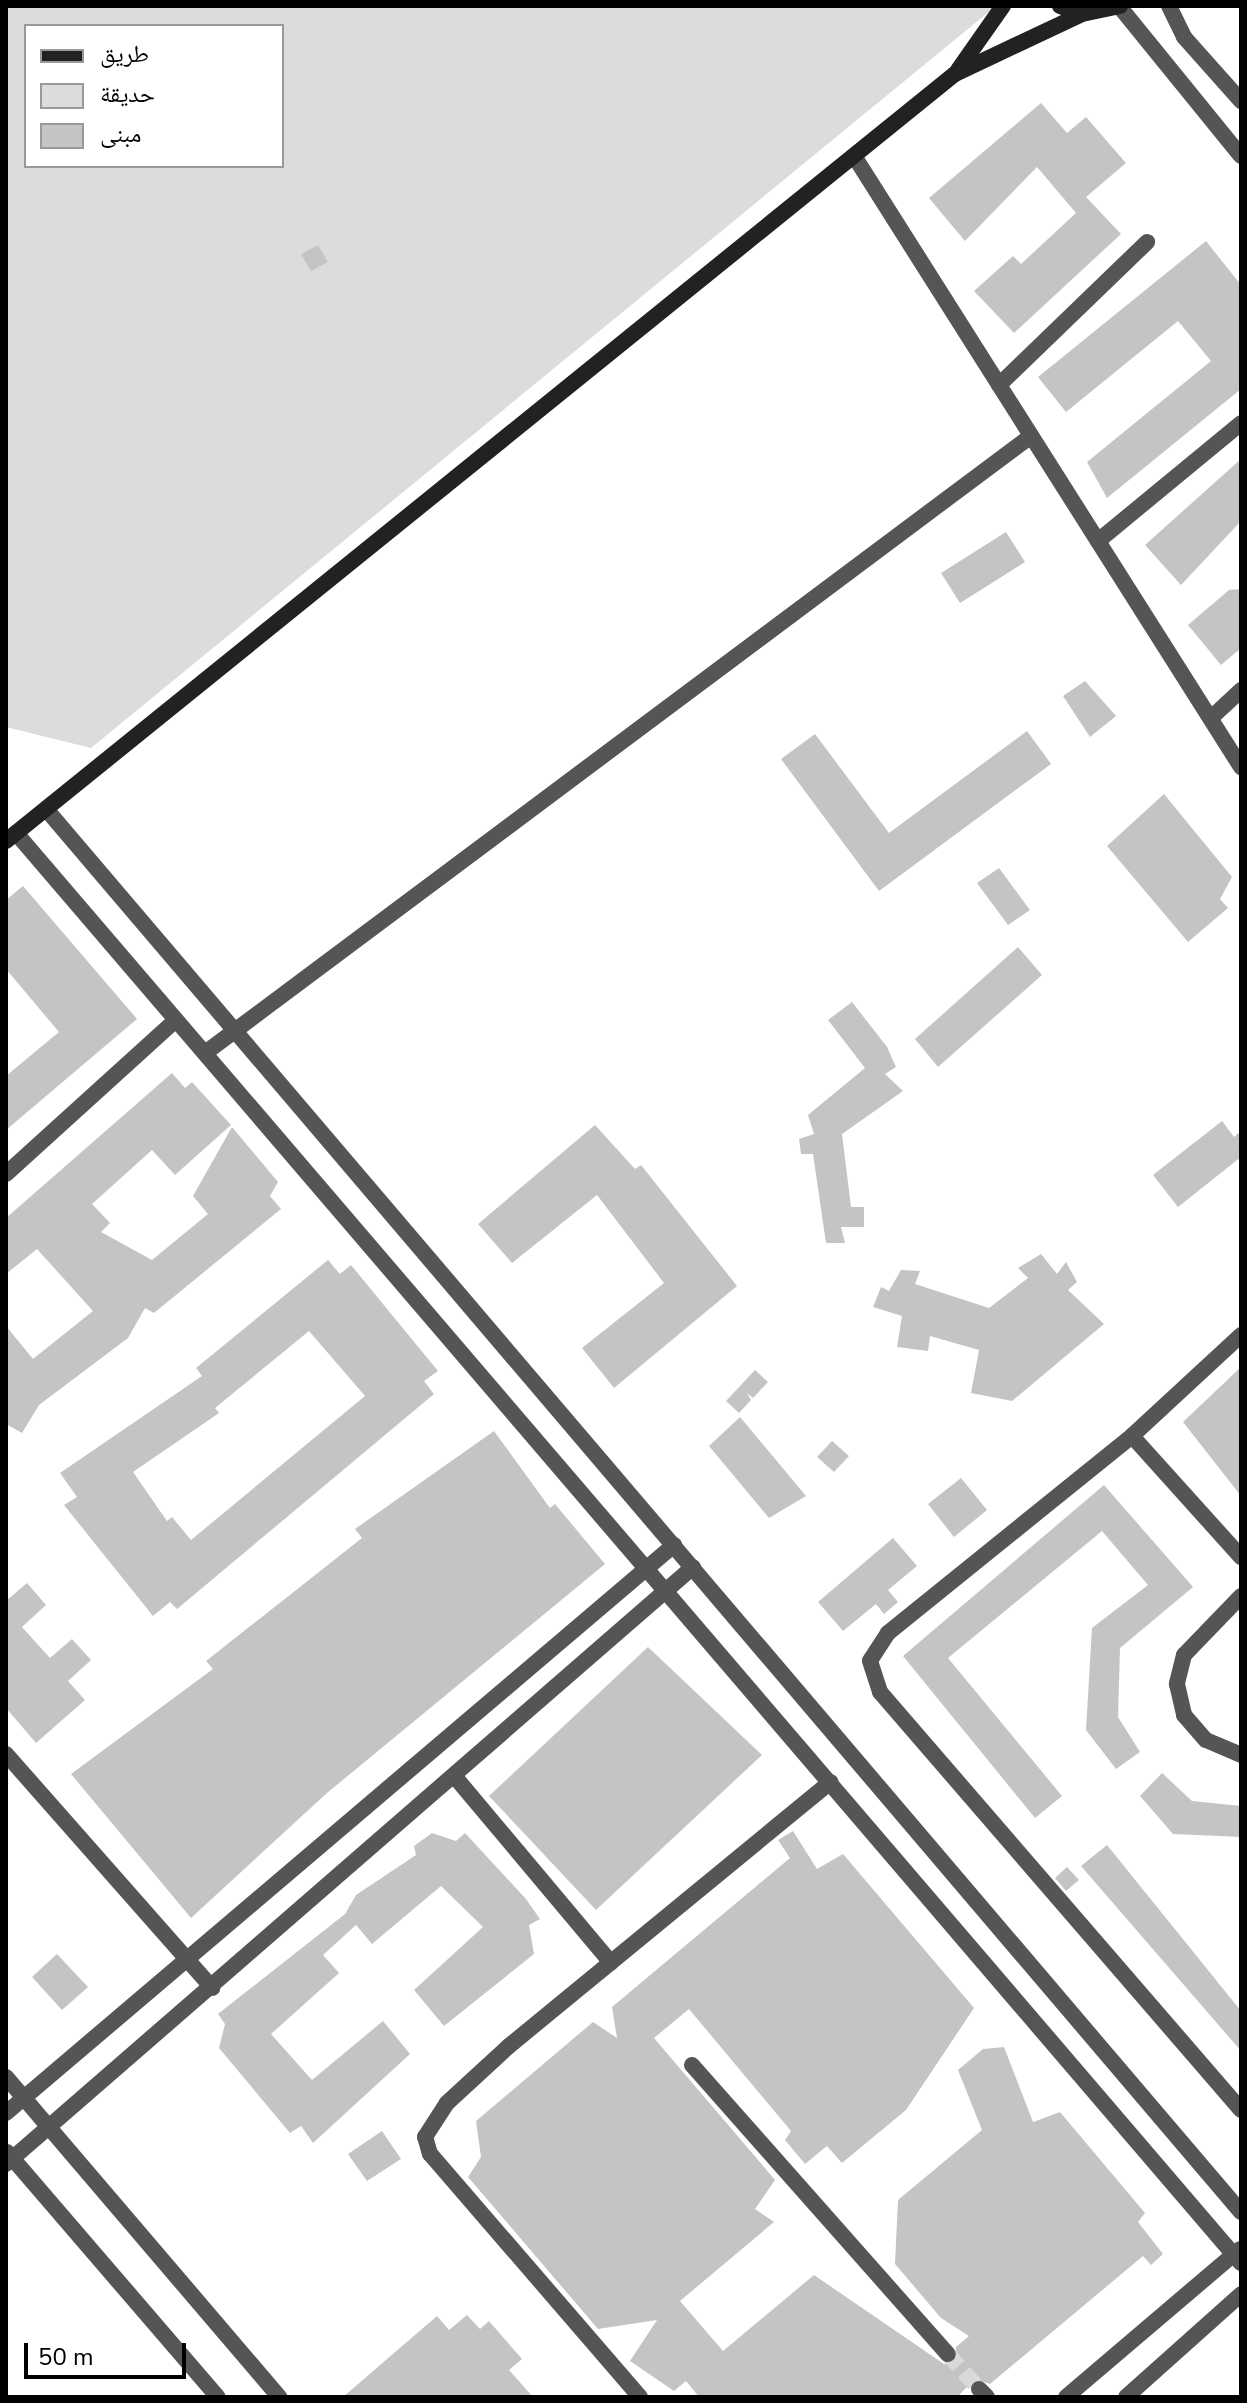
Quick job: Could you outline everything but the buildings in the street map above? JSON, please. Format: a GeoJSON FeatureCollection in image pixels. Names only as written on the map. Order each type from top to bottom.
{"type":"FeatureCollection","features":[{"type":"Feature","properties":{"kind":"street"},"geometry":{"type":"LineString","coordinates":[[1003,6],[955,74],[856,159],[262,628],[11,837],[205,1053],[1238,2255],[1066,2397]]}},
{"type":"Feature","properties":{"kind":"street"},"geometry":{"type":"LineString","coordinates":[[1060,6],[1082,14]]}},
{"type":"Feature","properties":{"kind":"street"},"geometry":{"type":"LineString","coordinates":[[955,74],[1082,14],[1119,6],[1241,156]]}},
{"type":"Feature","properties":{"kind":"street"},"geometry":{"type":"LineString","coordinates":[[1169,6],[1184,37],[1241,101]]}},
{"type":"Feature","properties":{"kind":"street"},"geometry":{"type":"LineString","coordinates":[[856,159],[1241,767]]}},
{"type":"Feature","properties":{"kind":"street"},"geometry":{"type":"LineString","coordinates":[[999,385],[1147,242]]}},
{"type":"Feature","properties":{"kind":"street"},"geometry":{"type":"LineString","coordinates":[[1098,541],[1241,423]]}},
{"type":"Feature","properties":{"kind":"street"},"geometry":{"type":"LineString","coordinates":[[205,1053],[1031,436]]}},
{"type":"Feature","properties":{"kind":"street"},"geometry":{"type":"LineString","coordinates":[[1211,718],[1241,690]]}},
{"type":"Feature","properties":{"kind":"street"},"geometry":{"type":"LineString","coordinates":[[46,809],[1241,2212]]}},
{"type":"Feature","properties":{"kind":"street"},"geometry":{"type":"LineString","coordinates":[[6,1174],[176,1020]]}},
{"type":"Feature","properties":{"kind":"street"},"geometry":{"type":"LineString","coordinates":[[1241,1335],[1132,1436],[888,1633],[870,1661],[872,1676],[1241,2110]]}},
{"type":"Feature","properties":{"kind":"street"},"geometry":{"type":"LineString","coordinates":[[1132,1436],[1241,1557]]}},
{"type":"Feature","properties":{"kind":"street"},"geometry":{"type":"LineString","coordinates":[[6,2113],[674,1545]]}},
{"type":"Feature","properties":{"kind":"street"},"geometry":{"type":"LineString","coordinates":[[218,2397],[8,2158],[456,1778],[693,1567]]}},
{"type":"Feature","properties":{"kind":"street"},"geometry":{"type":"LineString","coordinates":[[1241,1596],[1184,1655],[1177,1684],[1184,1715],[1199,1731],[1241,1755]]}},
{"type":"Feature","properties":{"kind":"street"},"geometry":{"type":"LineString","coordinates":[[6,1754],[212,1988]]}},
{"type":"Feature","properties":{"kind":"street"},"geometry":{"type":"LineString","coordinates":[[456,1778],[611,1963]]}},
{"type":"Feature","properties":{"kind":"street"},"geometry":{"type":"LineString","coordinates":[[631,2394],[430,2154],[425,2137],[447,2103],[830,1782]]}},
{"type":"Feature","properties":{"kind":"street"},"geometry":{"type":"LineString","coordinates":[[692,2065],[948,2354]]}},
{"type":"Feature","properties":{"kind":"street"},"geometry":{"type":"LineString","coordinates":[[6,2077],[279,2397]]}},
{"type":"Feature","properties":{"kind":"street"},"geometry":{"type":"LineString","coordinates":[[1126,2397],[1241,2294]]}},
{"type":"Feature","properties":{"kind":"green space"},"geometry":{"type":"Polygon","coordinates":[[[6,6],[996,6],[91,748],[6,727],[6,6]]]}},
{"type":"Feature","properties":{"kind":"tunnel"},"geometry":{"type":"LineString","coordinates":[[948,2354],[979,2389]]}}]}
